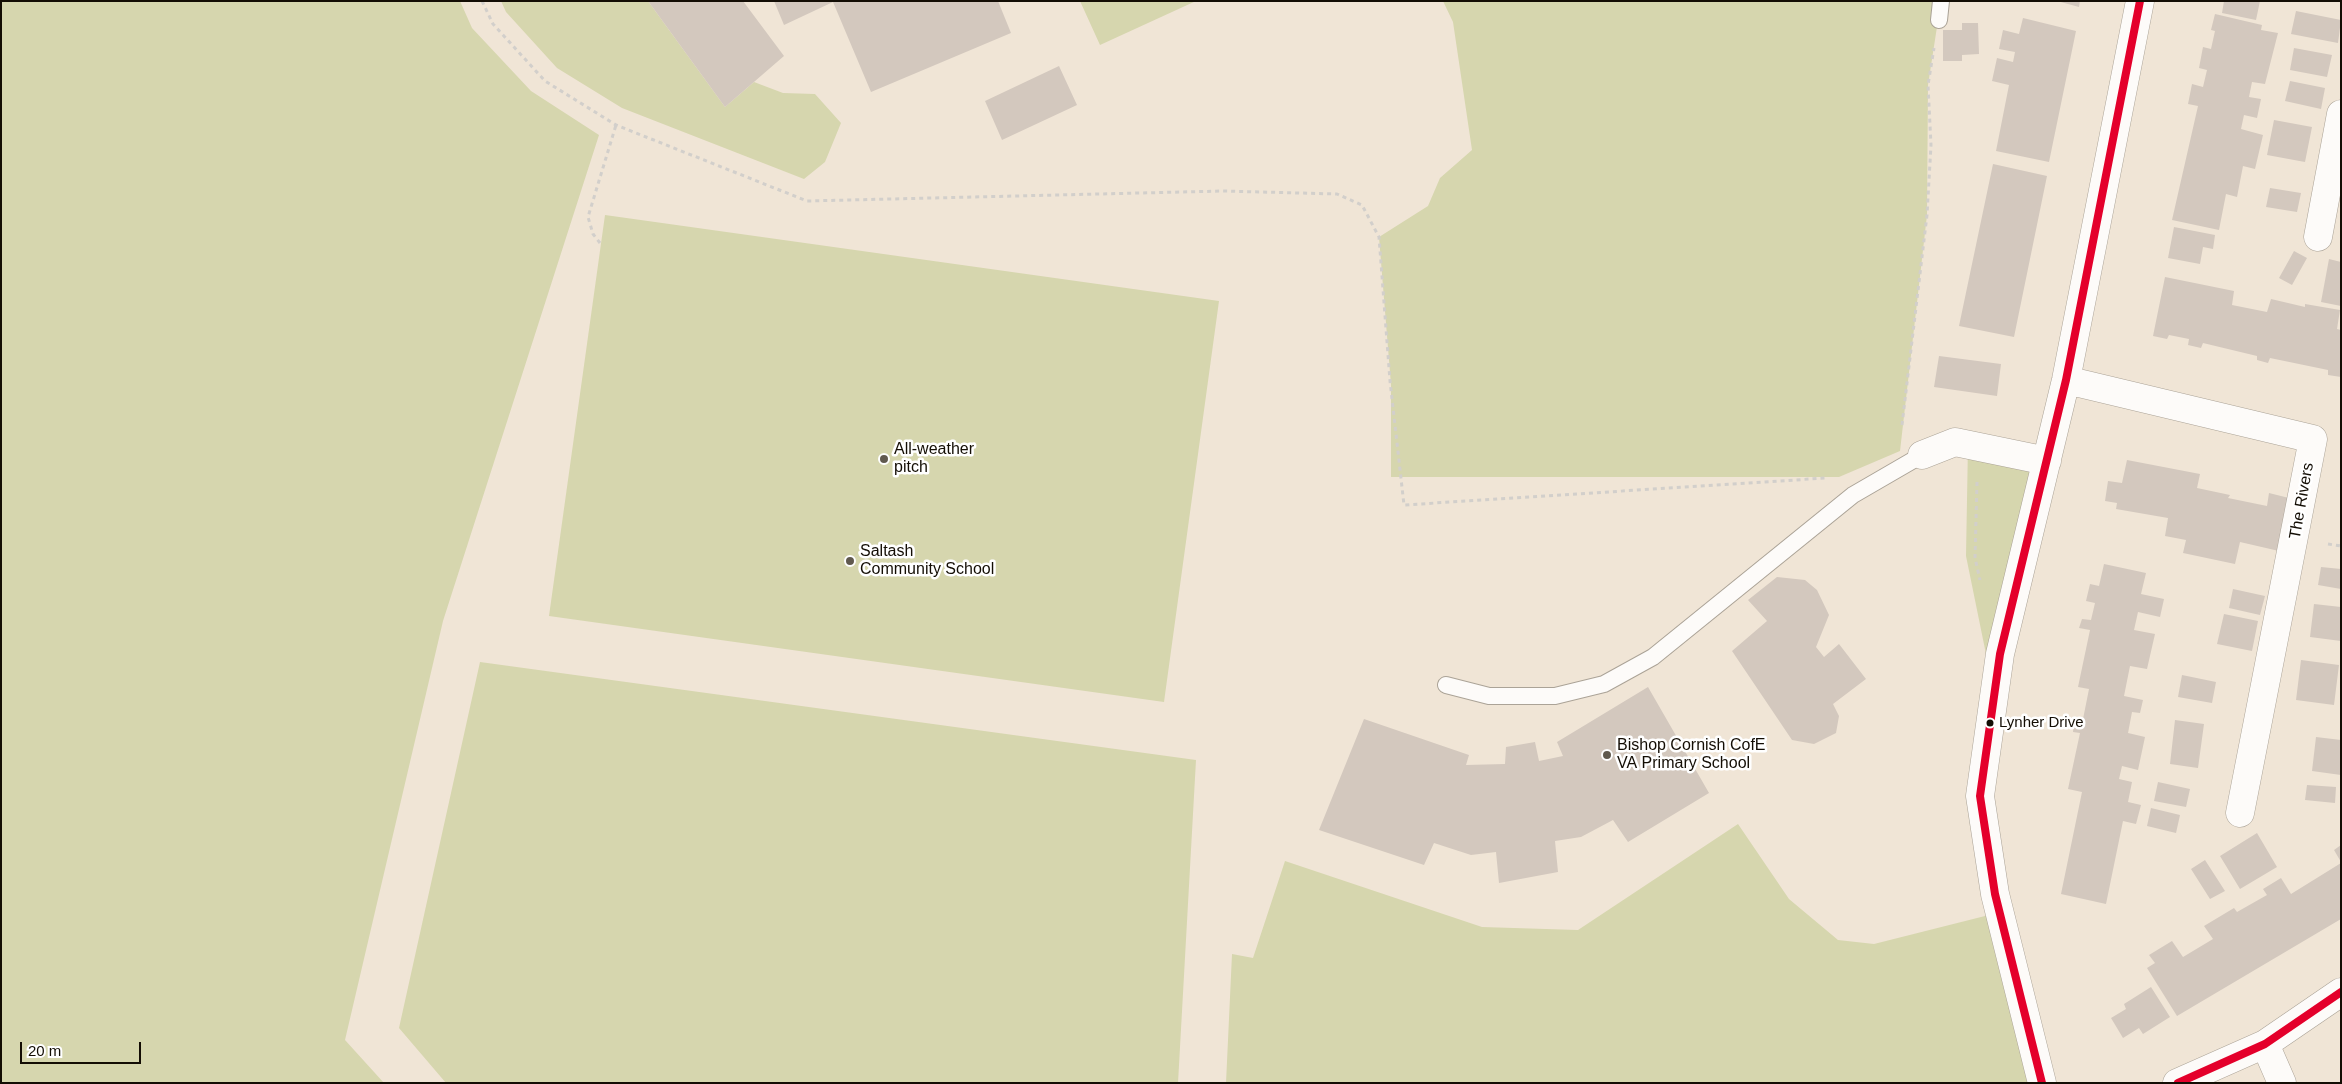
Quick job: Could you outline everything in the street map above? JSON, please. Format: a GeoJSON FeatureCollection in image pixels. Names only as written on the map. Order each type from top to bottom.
{"type":"FeatureCollection","features":[{"type":"Feature","properties":{"kind":"street"},"geometry":{"type":"LineString","coordinates":[[2042,1083],[1995,894],[1980,796],[2000,654],[2066,380],[2140,1]]}},
{"type":"Feature","properties":{"kind":"street"},"geometry":{"type":"LineString","coordinates":[[2318,237],[2341,114]]}},
{"type":"Feature","properties":{"kind":"street","name":"The Rivers"},"geometry":{"type":"LineString","coordinates":[[2066,380],[2313,439],[2240,813]]}},
{"type":"Feature","properties":{"kind":"street"},"geometry":{"type":"LineString","coordinates":[[1922,455],[1955,442],[2047,461]]}},
{"type":"Feature","properties":{"kind":"street"},"geometry":{"type":"LineString","coordinates":[[2177,1083],[2265,1044],[2341,992]]}},
{"type":"Feature","properties":{"kind":"street"},"geometry":{"type":"LineString","coordinates":[[2265,1044],[2282,1083]]}},
{"type":"Feature","properties":{"kind":"lane"},"geometry":{"type":"LineString","coordinates":[[1939,20],[1941,1]]}},
{"type":"Feature","properties":{"kind":"lane"},"geometry":{"type":"LineString","coordinates":[[1446,684],[1489,696],[1555,696],[1604,684],[1653,657],[1853,494],[1922,455]]}},
{"type":"Feature","properties":{"kind":"path"},"geometry":{"type":"LineString","coordinates":[[482,1],[493,24],[545,81],[616,125],[807,201],[1223,191],[1337,194],[1362,205],[1379,237],[1390,381],[1404,505],[1829,478]]}},
{"type":"Feature","properties":{"kind":"path"},"geometry":{"type":"LineString","coordinates":[[1902,431],[1928,215],[1931,144],[1928,85],[1939,20]]}},
{"type":"Feature","properties":{"kind":"path"},"geometry":{"type":"LineString","coordinates":[[600,243],[593,234],[588,217],[616,125]]}},
{"type":"Feature","properties":{"kind":"path"},"geometry":{"type":"LineString","coordinates":[[1978,446],[1975,558],[1981,587]]}},
{"type":"Feature","properties":{"kind":"green space"},"geometry":{"type":"Polygon","coordinates":[[[1,1],[460,1],[472,28],[531,91],[599,135],[443,621],[345,1040],[384,1083],[1,1083],[1,1]]]}},
{"type":"Feature","properties":{"kind":"green space"},"geometry":{"type":"Polygon","coordinates":[[[501,1],[648,1],[725,107],[754,82],[783,93],[815,94],[841,123],[825,162],[804,179],[622,108],[557,68],[506,12],[501,1]]]}},
{"type":"Feature","properties":{"kind":"green space"},"geometry":{"type":"Polygon","coordinates":[[[1080,1],[1196,1],[1100,45],[1080,1]]]}},
{"type":"Feature","properties":{"kind":"green space"},"geometry":{"type":"Polygon","coordinates":[[[1443,1],[1941,1],[1928,85],[1927,215],[1900,451],[1839,477],[1391,477],[1391,385],[1379,237],[1428,206],[1440,178],[1472,150],[1453,22],[1443,1]]]}},
{"type":"Feature","properties":{"kind":"green space","name":"All-weather pitch"},"geometry":{"type":"Polygon","coordinates":[[[605,215],[1219,301],[1164,702],[549,616],[605,215]]]}},
{"type":"Feature","properties":{"kind":"green space"},"geometry":{"type":"Polygon","coordinates":[[[1968,444],[2035,464],[1987,659],[1966,556],[1968,444]]]}},
{"type":"Feature","properties":{"kind":"green space"},"geometry":{"type":"Polygon","coordinates":[[[480,662],[1196,760],[1178,1083],[446,1083],[399,1028],[480,662]]]}},
{"type":"Feature","properties":{"kind":"green space"},"geometry":{"type":"Polygon","coordinates":[[[1738,824],[1789,899],[1838,940],[1874,944],[1989,915],[2031,1083],[1226,1083],[1232,954],[1253,958],[1285,861],[1482,927],[1578,930],[1738,824]]]}},
{"type":"Feature","properties":{"kind":"building"},"geometry":{"type":"Polygon","coordinates":[[[648,1],[743,1],[784,56],[725,107],[648,1]]]}},
{"type":"Feature","properties":{"kind":"building"},"geometry":{"type":"Polygon","coordinates":[[[774,1],[998,1],[1011,33],[871,92],[833,2],[784,25],[774,1]]]}},
{"type":"Feature","properties":{"kind":"building"},"geometry":{"type":"Polygon","coordinates":[[[2057,1],[2080,1],[2079,7],[2057,1]]]}},
{"type":"Feature","properties":{"kind":"building"},"geometry":{"type":"Polygon","coordinates":[[[2224,1],[2260,1],[2256,20],[2222,13],[2224,1]]]}},
{"type":"Feature","properties":{"kind":"building"},"geometry":{"type":"Polygon","coordinates":[[[2296,11],[2341,20],[2338,43],[2291,34],[2296,11]]]}},
{"type":"Feature","properties":{"kind":"building"},"geometry":{"type":"Polygon","coordinates":[[[2215,14],[2262,25],[2261,30],[2278,33],[2265,84],[2252,82],[2249,97],[2261,99],[2257,118],[2244,115],[2241,129],[2263,135],[2255,169],[2243,166],[2237,197],[2226,194],[2219,230],[2172,220],[2198,106],[2188,104],[2192,84],[2203,87],[2207,70],[2199,68],[2203,47],[2211,49],[2215,31],[2211,30],[2215,14]]]}},
{"type":"Feature","properties":{"kind":"building"},"geometry":{"type":"Polygon","coordinates":[[[2023,18],[2076,31],[2049,162],[1996,151],[2009,85],[1992,81],[1997,58],[2013,62],[2015,52],[1999,49],[2003,30],[2019,34],[2023,18]]]}},
{"type":"Feature","properties":{"kind":"building"},"geometry":{"type":"Polygon","coordinates":[[[1962,23],[1978,23],[1979,54],[1962,55],[1962,61],[1943,61],[1943,30],[1962,30],[1962,23]]]}},
{"type":"Feature","properties":{"kind":"building"},"geometry":{"type":"Polygon","coordinates":[[[2294,48],[2332,55],[2327,77],[2290,70],[2294,48]]]}},
{"type":"Feature","properties":{"kind":"building"},"geometry":{"type":"Polygon","coordinates":[[[1059,66],[1077,105],[1002,140],[985,101],[1059,66]]]}},
{"type":"Feature","properties":{"kind":"building"},"geometry":{"type":"Polygon","coordinates":[[[2290,81],[2325,88],[2321,109],[2285,101],[2290,81]]]}},
{"type":"Feature","properties":{"kind":"building"},"geometry":{"type":"Polygon","coordinates":[[[2274,120],[2312,127],[2305,162],[2267,155],[2274,120]]]}},
{"type":"Feature","properties":{"kind":"building"},"geometry":{"type":"Polygon","coordinates":[[[1993,164],[2047,176],[2014,337],[1959,326],[1993,164]]]}},
{"type":"Feature","properties":{"kind":"building"},"geometry":{"type":"Polygon","coordinates":[[[2270,188],[2301,193],[2297,212],[2266,207],[2270,188]]]}},
{"type":"Feature","properties":{"kind":"building"},"geometry":{"type":"Polygon","coordinates":[[[2174,227],[2215,235],[2213,249],[2203,247],[2200,264],[2168,258],[2174,227]]]}},
{"type":"Feature","properties":{"kind":"building"},"geometry":{"type":"Polygon","coordinates":[[[2294,251],[2307,258],[2292,285],[2279,278],[2294,251]]]}},
{"type":"Feature","properties":{"kind":"building"},"geometry":{"type":"Polygon","coordinates":[[[2329,259],[2341,262],[2341,306],[2321,302],[2329,259]]]}},
{"type":"Feature","properties":{"kind":"building"},"geometry":{"type":"Polygon","coordinates":[[[2165,277],[2234,291],[2232,305],[2267,312],[2271,299],[2305,307],[2305,304],[2340,310],[2337,329],[2341,330],[2341,377],[2328,375],[2328,370],[2270,358],[2268,363],[2257,360],[2257,356],[2203,343],[2201,348],[2188,345],[2189,339],[2169,335],[2167,339],[2153,336],[2165,277]]]}},
{"type":"Feature","properties":{"kind":"building"},"geometry":{"type":"Polygon","coordinates":[[[1939,356],[2001,364],[1997,396],[1934,387],[1939,356]]]}},
{"type":"Feature","properties":{"kind":"building"},"geometry":{"type":"Polygon","coordinates":[[[2127,460],[2200,474],[2197,488],[2230,495],[2228,498],[2267,506],[2269,493],[2289,498],[2279,551],[2240,542],[2235,564],[2183,553],[2186,540],[2165,536],[2168,518],[2116,509],[2117,503],[2105,501],[2108,481],[2122,483],[2127,460]]]}},
{"type":"Feature","properties":{"kind":"building"},"geometry":{"type":"Polygon","coordinates":[[[2104,564],[2146,573],[2141,594],[2164,599],[2160,617],[2138,612],[2134,630],[2155,634],[2147,669],[2130,666],[2124,696],[2143,700],[2140,713],[2132,712],[2128,733],[2145,737],[2138,770],[2122,766],[2119,779],[2132,782],[2128,802],[2141,805],[2136,824],[2123,821],[2106,904],[2061,894],[2082,792],[2068,789],[2080,733],[2073,732],[2074,722],[2082,724],[2089,689],[2078,687],[2090,630],[2079,628],[2082,619],[2091,620],[2095,603],[2086,601],[2090,584],[2099,586],[2104,564]]]}},
{"type":"Feature","properties":{"kind":"building"},"geometry":{"type":"Polygon","coordinates":[[[2321,567],[2341,569],[2341,589],[2318,585],[2321,567]]]}},
{"type":"Feature","properties":{"kind":"building"},"geometry":{"type":"Polygon","coordinates":[[[1777,577],[1805,580],[1817,590],[1829,615],[1816,647],[1824,657],[1839,644],[1866,679],[1833,704],[1839,716],[1836,733],[1814,744],[1792,740],[1732,651],[1767,621],[1748,600],[1777,577]]]}},
{"type":"Feature","properties":{"kind":"building"},"geometry":{"type":"Polygon","coordinates":[[[2233,589],[2265,596],[2260,615],[2229,608],[2233,589]]]}},
{"type":"Feature","properties":{"kind":"building"},"geometry":{"type":"Polygon","coordinates":[[[2314,604],[2341,607],[2341,641],[2310,637],[2314,604]]]}},
{"type":"Feature","properties":{"kind":"building"},"geometry":{"type":"Polygon","coordinates":[[[2224,614],[2258,621],[2252,651],[2217,644],[2224,614]]]}},
{"type":"Feature","properties":{"kind":"building"},"geometry":{"type":"Polygon","coordinates":[[[2301,660],[2339,665],[2334,705],[2296,700],[2301,660]]]}},
{"type":"Feature","properties":{"kind":"building"},"geometry":{"type":"Polygon","coordinates":[[[2182,675],[2216,682],[2212,703],[2178,697],[2182,675]]]}},
{"type":"Feature","properties":{"kind":"building"},"geometry":{"type":"Polygon","coordinates":[[[1648,687],[1709,793],[1628,842],[1613,820],[1581,837],[1555,841],[1558,872],[1499,883],[1496,852],[1471,855],[1434,843],[1424,865],[1319,830],[1364,719],[1469,755],[1466,765],[1505,764],[1506,747],[1535,742],[1539,761],[1563,756],[1557,742],[1648,687]]]}},
{"type":"Feature","properties":{"kind":"building"},"geometry":{"type":"Polygon","coordinates":[[[2175,720],[2204,724],[2198,768],[2170,764],[2175,720]]]}},
{"type":"Feature","properties":{"kind":"building"},"geometry":{"type":"Polygon","coordinates":[[[2316,737],[2341,740],[2341,775],[2312,771],[2316,737]]]}},
{"type":"Feature","properties":{"kind":"building"},"geometry":{"type":"Polygon","coordinates":[[[2158,782],[2190,789],[2186,807],[2154,801],[2158,782]]]}},
{"type":"Feature","properties":{"kind":"building"},"geometry":{"type":"Polygon","coordinates":[[[2307,785],[2336,787],[2335,803],[2305,800],[2307,785]]]}},
{"type":"Feature","properties":{"kind":"building"},"geometry":{"type":"Polygon","coordinates":[[[2151,808],[2180,815],[2176,833],[2147,826],[2151,808]]]}},
{"type":"Feature","properties":{"kind":"building"},"geometry":{"type":"Polygon","coordinates":[[[2257,833],[2277,867],[2240,889],[2220,856],[2257,833]]]}},
{"type":"Feature","properties":{"kind":"building"},"geometry":{"type":"Polygon","coordinates":[[[2341,845],[2341,862],[2334,850],[2341,845]]]}},
{"type":"Feature","properties":{"kind":"building"},"geometry":{"type":"Polygon","coordinates":[[[2205,860],[2225,891],[2210,899],[2191,869],[2205,860]]]}},
{"type":"Feature","properties":{"kind":"building"},"geometry":{"type":"Polygon","coordinates":[[[2341,863],[2341,919],[2177,1016],[2147,968],[2155,963],[2149,955],[2172,941],[2183,957],[2213,939],[2204,926],[2234,908],[2237,912],[2267,895],[2263,889],[2281,878],[2291,894],[2341,863]]]}},
{"type":"Feature","properties":{"kind":"building"},"geometry":{"type":"Polygon","coordinates":[[[2151,987],[2170,1017],[2143,1034],[2139,1028],[2123,1038],[2111,1018],[2126,1009],[2124,1004],[2151,987]]]}},
{"type":"Feature","properties":{"kind":"transit line"},"geometry":{"type":"LineString","coordinates":[[2042,1083],[1995,894],[1980,796],[2000,654],[2066,380],[2140,1]]}},
{"type":"Feature","properties":{"kind":"transit line"},"geometry":{"type":"LineString","coordinates":[[2178,1083],[2265,1044],[2341,992]]}},
{"type":"Feature","properties":{"kind":"place","name":"All-weather pitch"},"geometry":{"type":"Point","coordinates":[884,459]}},
{"type":"Feature","properties":{"kind":"place","name":"Saltash Community School"},"geometry":{"type":"Point","coordinates":[850,561]}},
{"type":"Feature","properties":{"kind":"place","name":"Lynher Drive"},"geometry":{"type":"Point","coordinates":[1990,723]}},
{"type":"Feature","properties":{"kind":"place","name":"Bishop Cornish CofE VA Primary School"},"geometry":{"type":"Point","coordinates":[1607,755]}}]}
